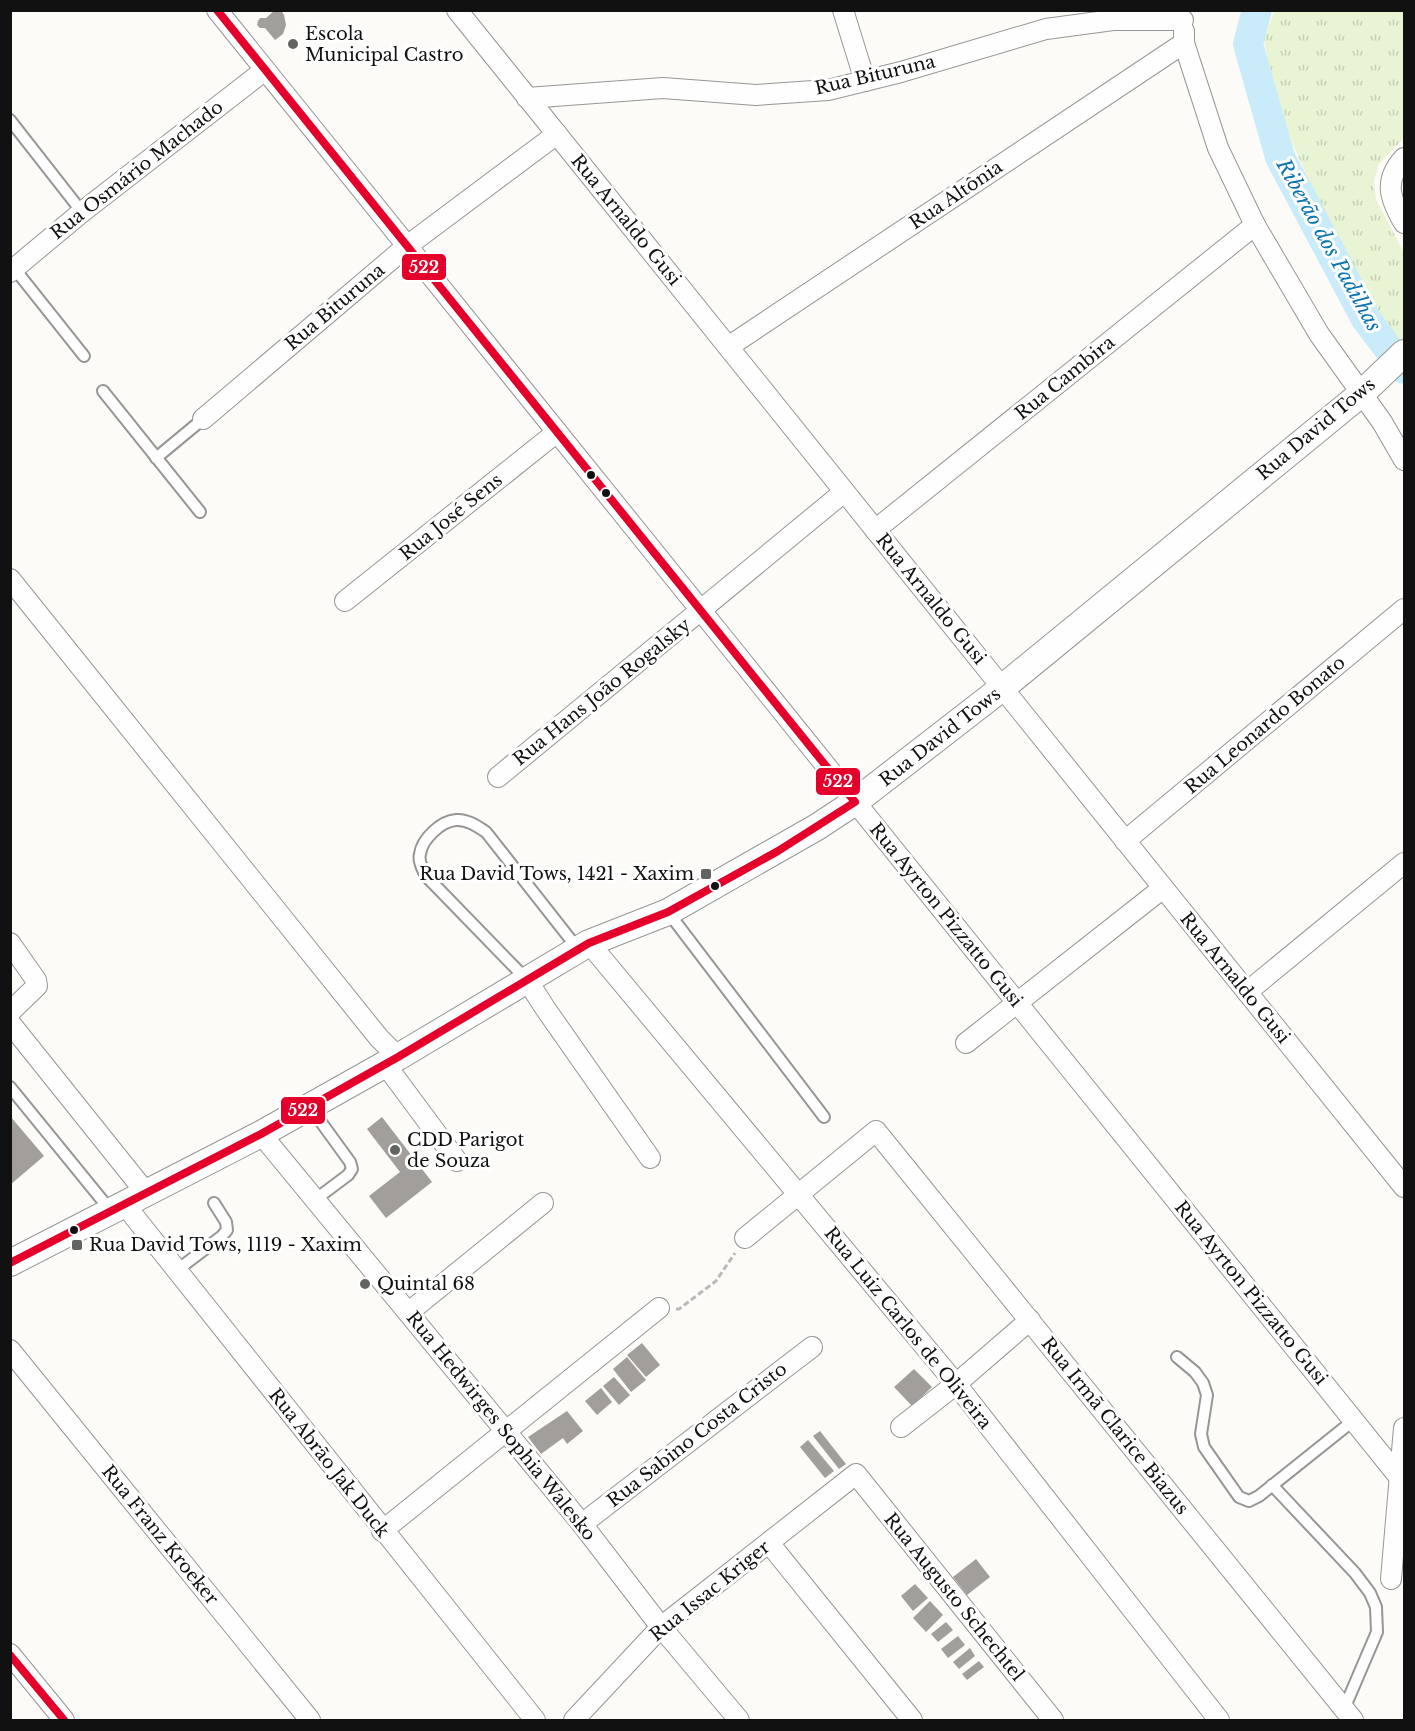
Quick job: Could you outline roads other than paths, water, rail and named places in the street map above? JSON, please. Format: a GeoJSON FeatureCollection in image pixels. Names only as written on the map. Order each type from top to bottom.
{"type":"FeatureCollection","features":[{"type":"Feature","properties":{"kind":"street","name":"Rua Ayrton Pizzatto Gusi"},"geometry":{"type":"LineString","coordinates":[[217,10],[1402,1480]]}},
{"type":"Feature","properties":{"kind":"street","name":"Rua Arnaldo Gusi"},"geometry":{"type":"LineString","coordinates":[[457,10],[1404,1187]]}},
{"type":"Feature","properties":{"kind":"street"},"geometry":{"type":"LineString","coordinates":[[843,10],[864,81]]}},
{"type":"Feature","properties":{"kind":"street","name":"Rua Bituruna"},"geometry":{"type":"LineString","coordinates":[[527,98],[663,88],[756,95],[828,90],[901,72],[1046,29],[1113,20],[1186,15]]}},
{"type":"Feature","properties":{"kind":"street"},"geometry":{"type":"LineString","coordinates":[[1186,15],[1184,43],[1218,148],[1255,225],[1319,334],[1370,386],[1382,422],[1404,460]]}},
{"type":"Feature","properties":{"kind":"street","name":"Rua Altônia"},"geometry":{"type":"LineString","coordinates":[[728,347],[1184,43]]}},
{"type":"Feature","properties":{"kind":"street","name":"Rua Osmário Machado"},"geometry":{"type":"LineString","coordinates":[[12,270],[82,212],[265,70]]}},
{"type":"Feature","properties":{"kind":"street","name":"Rua Bituruna"},"geometry":{"type":"LineString","coordinates":[[202,419],[407,246],[556,134]]}},
{"type":"Feature","properties":{"kind":"street"},"geometry":{"type":"LineString","coordinates":[[1404,158],[1391,178],[1390,189],[1393,203],[1404,223]]}},
{"type":"Feature","properties":{"kind":"street","name":"Rua Cambira"},"geometry":{"type":"LineString","coordinates":[[876,530],[1255,225]]}},
{"type":"Feature","properties":{"kind":"street","name":"Rua David Tows"},"geometry":{"type":"LineString","coordinates":[[10,1263],[261,1134],[584,946],[668,912],[778,851],[855,802],[1002,688],[1370,386],[1404,352]]}},
{"type":"Feature","properties":{"kind":"street","name":"Rua José Sens"},"geometry":{"type":"LineString","coordinates":[[345,601],[557,432]]}},
{"type":"Feature","properties":{"kind":"street","name":"Rua Hans João Rogalsky"},"geometry":{"type":"LineString","coordinates":[[498,777],[844,492]]}},
{"type":"Feature","properties":{"kind":"street"},"geometry":{"type":"LineString","coordinates":[[10,579],[364,1020],[457,1161]]}},
{"type":"Feature","properties":{"kind":"street","name":"Rua Leonardo Bonato"},"geometry":{"type":"LineString","coordinates":[[1125,841],[1404,609]]}},
{"type":"Feature","properties":{"kind":"street"},"geometry":{"type":"LineString","coordinates":[[1247,992],[1404,863]]}},
{"type":"Feature","properties":{"kind":"street"},"geometry":{"type":"LineString","coordinates":[[966,1043],[1163,888]]}},
{"type":"Feature","properties":{"kind":"street","name":"Rua Luiz Carlos de Oliveira"},"geometry":{"type":"LineString","coordinates":[[584,946],[799,1195],[956,1384],[1219,1720]]}},
{"type":"Feature","properties":{"kind":"street"},"geometry":{"type":"LineString","coordinates":[[10,1012],[37,986],[36,980],[13,950]]}},
{"type":"Feature","properties":{"kind":"street"},"geometry":{"type":"LineString","coordinates":[[527,980],[650,1158]]}},
{"type":"Feature","properties":{"kind":"street"},"geometry":{"type":"LineString","coordinates":[[10,1023],[147,1194]]}},
{"type":"Feature","properties":{"kind":"street","name":"Rua Irmã Clarice Biazus"},"geometry":{"type":"LineString","coordinates":[[799,1195],[876,1131],[1348,1715]]}},
{"type":"Feature","properties":{"kind":"street","name":"Rua Hedwirges Sophia Walesko"},"geometry":{"type":"LineString","coordinates":[[261,1134],[582,1524],[662,1627],[739,1720]]}},
{"type":"Feature","properties":{"kind":"street"},"geometry":{"type":"LineString","coordinates":[[745,1238],[799,1195]]}},
{"type":"Feature","properties":{"kind":"street"},"geometry":{"type":"LineString","coordinates":[[409,1312],[543,1203]]}},
{"type":"Feature","properties":{"kind":"street","name":"Rua Abrão Jak Duck"},"geometry":{"type":"LineString","coordinates":[[118,1208],[176,1270],[535,1720]]}},
{"type":"Feature","properties":{"kind":"street"},"geometry":{"type":"LineString","coordinates":[[382,1531],[659,1308]]}},
{"type":"Feature","properties":{"kind":"street"},"geometry":{"type":"LineString","coordinates":[[901,1427],[956,1384],[1030,1320]]}},
{"type":"Feature","properties":{"kind":"street","name":"Rua Sabino Costa Cristo"},"geometry":{"type":"LineString","coordinates":[[582,1524],[812,1347]]}},
{"type":"Feature","properties":{"kind":"street","name":"Rua Franz Kroeker"},"geometry":{"type":"LineString","coordinates":[[10,1350],[310,1720]]}},
{"type":"Feature","properties":{"kind":"street"},"geometry":{"type":"LineString","coordinates":[[1391,1579],[1402,1480],[1404,1428]]}},
{"type":"Feature","properties":{"kind":"street","name":"Rua Issac Kriger"},"geometry":{"type":"LineString","coordinates":[[574,1720],[662,1627],[856,1474]]}},
{"type":"Feature","properties":{"kind":"street","name":"Rua Augusto Schechtel"},"geometry":{"type":"LineString","coordinates":[[856,1474],[1053,1720]]}},
{"type":"Feature","properties":{"kind":"street"},"geometry":{"type":"LineString","coordinates":[[768,1543],[912,1720]]}},
{"type":"Feature","properties":{"kind":"street"},"geometry":{"type":"LineString","coordinates":[[10,1653],[64,1720]]}},
{"type":"Feature","properties":{"kind":"lane"},"geometry":{"type":"LineString","coordinates":[[10,120],[82,212]]}},
{"type":"Feature","properties":{"kind":"lane"},"geometry":{"type":"LineString","coordinates":[[12,270],[84,356]]}},
{"type":"Feature","properties":{"kind":"lane"},"geometry":{"type":"LineString","coordinates":[[103,391],[201,512]]}},
{"type":"Feature","properties":{"kind":"lane"},"geometry":{"type":"LineString","coordinates":[[156,458],[202,419]]}},
{"type":"Feature","properties":{"kind":"lane"},"geometry":{"type":"LineString","coordinates":[[527,980],[426,876],[420,862],[420,853],[430,832],[454,820],[470,822],[486,832],[584,946]]}},
{"type":"Feature","properties":{"kind":"lane"},"geometry":{"type":"LineString","coordinates":[[668,912],[824,1117]]}},
{"type":"Feature","properties":{"kind":"lane"},"geometry":{"type":"LineString","coordinates":[[10,1087],[118,1208]]}},
{"type":"Feature","properties":{"kind":"lane"},"geometry":{"type":"LineString","coordinates":[[310,1106],[350,1162],[352,1169],[348,1175],[316,1200]]}},
{"type":"Feature","properties":{"kind":"lane"},"geometry":{"type":"LineString","coordinates":[[176,1270],[227,1230],[226,1222],[214,1203]]}},
{"type":"Feature","properties":{"kind":"lane"},"geometry":{"type":"LineString","coordinates":[[1177,1357],[1195,1372],[1203,1383],[1207,1395],[1201,1434],[1204,1447],[1239,1497],[1249,1501],[1259,1496],[1354,1420]]}},
{"type":"Feature","properties":{"kind":"lane"},"geometry":{"type":"LineString","coordinates":[[1272,1485],[1355,1573],[1370,1593],[1376,1607],[1377,1632],[1348,1715]]}},
{"type":"Feature","properties":{"kind":"waterway","name":"Riberão dos Padilhas"},"geometry":{"type":"LineString","coordinates":[[1257,10],[1248,44],[1280,157],[1366,319],[1404,369]]}},
{"type":"Feature","properties":{"kind":"place","name":"Escola Municipal Castro"},"geometry":{"type":"Point","coordinates":[293,44]}},
{"type":"Feature","properties":{"kind":"place","name":"Rua David Tows, 1421 - Xaxim"},"geometry":{"type":"Point","coordinates":[706,874]}},
{"type":"Feature","properties":{"kind":"place","name":"CDD Parigot de Souza"},"geometry":{"type":"Point","coordinates":[395,1150]}},
{"type":"Feature","properties":{"kind":"place","name":"Rua David Tows, 1119 - Xaxim"},"geometry":{"type":"Point","coordinates":[77,1245]}},
{"type":"Feature","properties":{"kind":"place","name":"Quintal 68"},"geometry":{"type":"Point","coordinates":[365,1284]}}]}
